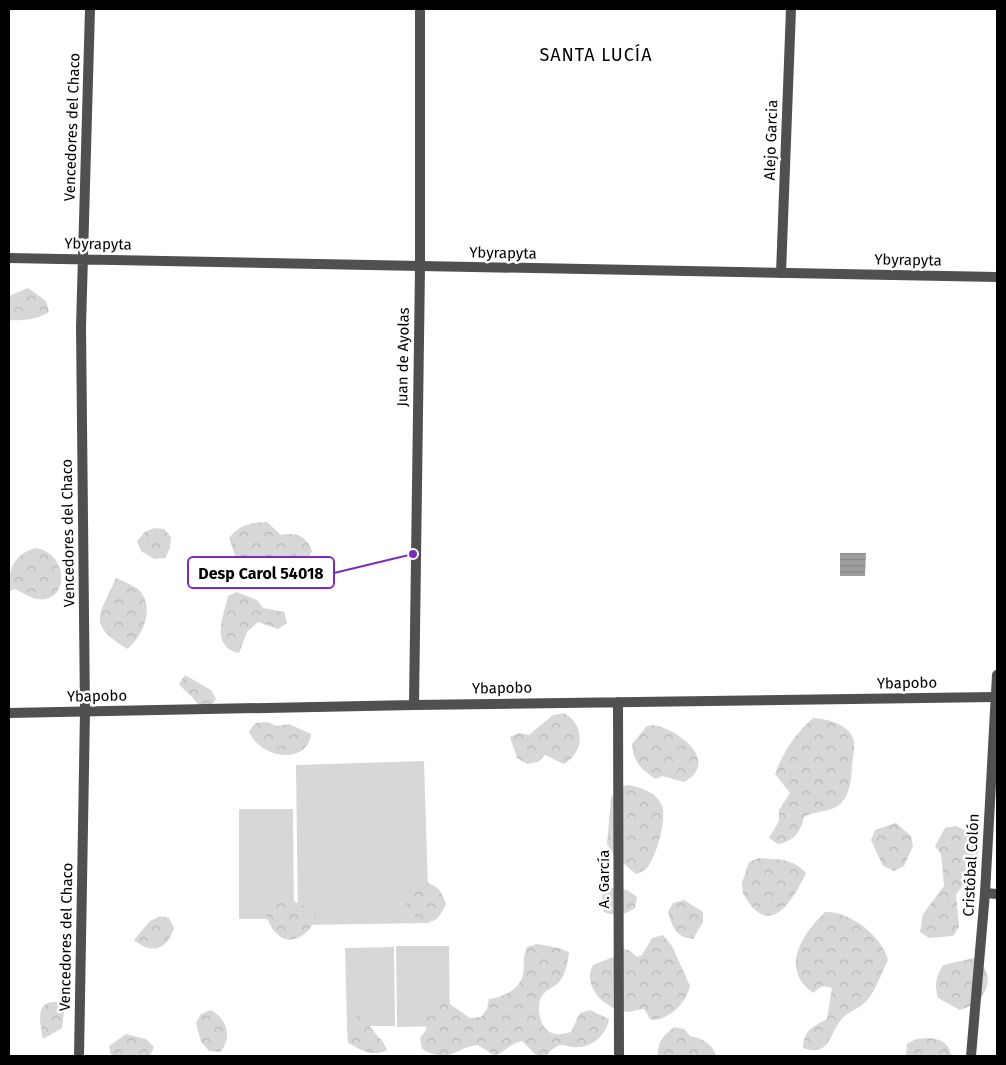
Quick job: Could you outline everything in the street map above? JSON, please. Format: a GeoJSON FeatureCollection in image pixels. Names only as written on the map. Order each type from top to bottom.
{"type":"FeatureCollection","features":[{"type":"Feature","properties":{"kind":"street","name":"Vencedores del Chaco"},"geometry":{"type":"LineString","coordinates":[[79,1056],[85,711],[81,327],[90,9]]}},
{"type":"Feature","properties":{"kind":"street","name":"Juan de Ayolas"},"geometry":{"type":"LineString","coordinates":[[414,705],[420,267],[420,9]]}},
{"type":"Feature","properties":{"kind":"street","name":"Alejo Garcia"},"geometry":{"type":"LineString","coordinates":[[781,273],[791,9]]}},
{"type":"Feature","properties":{"kind":"street","name":"Ybyrapyta"},"geometry":{"type":"LineString","coordinates":[[9,258],[997,277]]}},
{"type":"Feature","properties":{"kind":"street","name":"Cristóbal Colón"},"geometry":{"type":"LineString","coordinates":[[971,1056],[985,893],[997,675]]}},
{"type":"Feature","properties":{"kind":"street","name":"Ybapobo"},"geometry":{"type":"LineString","coordinates":[[9,713],[995,697]]}},
{"type":"Feature","properties":{"kind":"street","name":"A. García"},"geometry":{"type":"LineString","coordinates":[[618,702],[619,1056]]}},
{"type":"Feature","properties":{"kind":"street"},"geometry":{"type":"LineString","coordinates":[[985,893],[997,894]]}},
{"type":"Feature","properties":{"kind":"green space"},"geometry":{"type":"Polygon","coordinates":[[[28,288],[46,301],[49,312],[30,319],[9,320],[9,296],[28,288]]]}},
{"type":"Feature","properties":{"kind":"green space"},"geometry":{"type":"Polygon","coordinates":[[[267,522],[281,535],[292,534],[300,536],[307,542],[312,551],[307,561],[292,575],[271,570],[269,579],[262,588],[252,589],[242,584],[241,572],[229,538],[241,527],[267,522]]]}},
{"type":"Feature","properties":{"kind":"green space"},"geometry":{"type":"Polygon","coordinates":[[[154,528],[164,529],[171,537],[170,548],[165,558],[154,559],[141,551],[137,541],[145,532],[154,528]]]}},
{"type":"Feature","properties":{"kind":"green space"},"geometry":{"type":"Polygon","coordinates":[[[35,548],[46,552],[54,558],[59,567],[60,586],[55,594],[48,598],[37,599],[15,589],[9,591],[13,564],[21,555],[35,548]]]}},
{"type":"Feature","properties":{"kind":"green space"},"geometry":{"type":"Polygon","coordinates":[[[116,578],[138,589],[146,603],[147,612],[142,629],[133,644],[127,649],[114,640],[101,625],[101,611],[116,578]]]}},
{"type":"Feature","properties":{"kind":"green space"},"geometry":{"type":"Polygon","coordinates":[[[237,592],[257,600],[263,608],[284,612],[287,623],[278,629],[258,622],[247,632],[239,653],[230,650],[224,645],[221,638],[222,622],[228,596],[237,592]]]}},
{"type":"Feature","properties":{"kind":"green space"},"geometry":{"type":"Polygon","coordinates":[[[185,675],[211,690],[216,699],[210,707],[199,707],[195,700],[179,684],[185,675]]]}},
{"type":"Feature","properties":{"kind":"green space"},"geometry":{"type":"Polygon","coordinates":[[[564,713],[576,724],[579,731],[579,745],[571,759],[564,764],[545,755],[538,762],[527,764],[517,758],[510,737],[519,733],[529,735],[553,715],[564,713]]]}},
{"type":"Feature","properties":{"kind":"green space"},"geometry":{"type":"Polygon","coordinates":[[[813,718],[837,724],[848,730],[852,735],[854,747],[850,786],[847,795],[838,806],[804,817],[801,828],[796,835],[788,841],[778,844],[769,838],[779,821],[779,810],[790,793],[775,774],[790,744],[813,718]]]}},
{"type":"Feature","properties":{"kind":"green space"},"geometry":{"type":"Polygon","coordinates":[[[267,722],[277,726],[289,724],[311,734],[308,744],[302,751],[283,755],[263,748],[255,741],[249,731],[256,723],[267,722]]]}},
{"type":"Feature","properties":{"kind":"green space"},"geometry":{"type":"Polygon","coordinates":[[[653,725],[684,739],[697,756],[698,765],[694,774],[684,782],[662,776],[656,779],[646,772],[636,760],[632,744],[647,726],[653,725]]]}},
{"type":"Feature","properties":{"kind":"green space"},"geometry":{"type":"Polygon","coordinates":[[[424,761],[429,923],[298,925],[296,765],[424,761]]]}},
{"type":"Feature","properties":{"kind":"green space"},"geometry":{"type":"Polygon","coordinates":[[[627,785],[642,789],[657,797],[663,812],[662,829],[657,848],[646,869],[636,874],[614,855],[607,844],[611,798],[617,789],[627,785]]]}},
{"type":"Feature","properties":{"kind":"green space"},"geometry":{"type":"Polygon","coordinates":[[[239,809],[293,809],[294,919],[239,919],[239,809]]]}},
{"type":"Feature","properties":{"kind":"green space"},"geometry":{"type":"Polygon","coordinates":[[[896,823],[911,836],[913,846],[904,866],[894,871],[883,866],[871,840],[875,830],[896,823]]]}},
{"type":"Feature","properties":{"kind":"green space"},"geometry":{"type":"Polygon","coordinates":[[[956,826],[975,835],[978,853],[977,860],[972,874],[956,894],[959,927],[953,936],[929,938],[920,932],[923,914],[944,886],[941,854],[935,846],[945,828],[956,826]]]}},
{"type":"Feature","properties":{"kind":"green space"},"geometry":{"type":"Polygon","coordinates":[[[759,858],[790,862],[796,864],[806,873],[788,903],[775,914],[768,916],[756,910],[743,894],[742,883],[749,862],[759,858]]]}},
{"type":"Feature","properties":{"kind":"green space"},"geometry":{"type":"Polygon","coordinates":[[[424,882],[438,889],[446,904],[438,917],[431,921],[421,920],[408,915],[405,906],[410,896],[424,882]]]}},
{"type":"Feature","properties":{"kind":"green space"},"geometry":{"type":"Polygon","coordinates":[[[607,887],[627,890],[637,897],[635,908],[620,915],[604,912],[602,896],[607,887]]]}},
{"type":"Feature","properties":{"kind":"green space"},"geometry":{"type":"Polygon","coordinates":[[[277,898],[288,899],[298,903],[316,916],[311,927],[301,936],[289,940],[283,938],[271,926],[266,916],[277,898]]]}},
{"type":"Feature","properties":{"kind":"green space"},"geometry":{"type":"Polygon","coordinates":[[[684,900],[703,912],[703,922],[693,939],[678,934],[671,923],[668,912],[673,903],[684,900]]]}},
{"type":"Feature","properties":{"kind":"green space"},"geometry":{"type":"Polygon","coordinates":[[[825,912],[845,916],[864,927],[879,942],[888,960],[874,990],[867,1000],[843,1017],[823,1047],[818,1050],[812,1050],[803,1048],[805,1037],[813,1027],[827,1019],[832,988],[822,986],[813,993],[803,983],[797,973],[796,962],[802,941],[825,912]]]}},
{"type":"Feature","properties":{"kind":"green space"},"geometry":{"type":"Polygon","coordinates":[[[160,916],[169,918],[174,928],[163,945],[153,949],[147,948],[134,940],[150,921],[160,916]]]}},
{"type":"Feature","properties":{"kind":"green space"},"geometry":{"type":"Polygon","coordinates":[[[663,935],[672,946],[690,986],[685,998],[677,1009],[660,1019],[654,1020],[650,1019],[644,1009],[628,1012],[620,1011],[598,996],[590,981],[593,965],[613,957],[618,948],[629,950],[637,957],[642,955],[652,938],[663,935]]]}},
{"type":"Feature","properties":{"kind":"green space"},"geometry":{"type":"Polygon","coordinates":[[[537,944],[569,952],[562,978],[543,994],[540,1001],[539,1011],[544,1027],[555,1034],[571,1032],[580,1013],[590,1010],[609,1019],[605,1031],[597,1040],[592,1044],[580,1047],[562,1045],[553,1049],[546,1056],[536,1055],[522,1041],[495,1056],[478,1045],[445,1056],[431,1054],[422,1049],[420,1038],[426,1030],[425,1009],[431,1001],[444,1000],[470,1018],[481,1017],[487,1009],[489,999],[508,993],[520,983],[527,947],[537,944]]]}},
{"type":"Feature","properties":{"kind":"green space"},"geometry":{"type":"Polygon","coordinates":[[[396,946],[449,946],[450,1026],[397,1027],[396,946]]]}},
{"type":"Feature","properties":{"kind":"green space"},"geometry":{"type":"Polygon","coordinates":[[[394,947],[395,1026],[347,1026],[345,948],[394,947]]]}},
{"type":"Feature","properties":{"kind":"green space"},"geometry":{"type":"Polygon","coordinates":[[[974,958],[982,965],[986,972],[988,980],[986,988],[977,1002],[960,1010],[938,998],[936,989],[937,977],[943,965],[974,958]]]}},
{"type":"Feature","properties":{"kind":"green space"},"geometry":{"type":"Polygon","coordinates":[[[50,1002],[57,1002],[64,1011],[62,1028],[43,1039],[40,1014],[45,1005],[50,1002]]]}},
{"type":"Feature","properties":{"kind":"green space"},"geometry":{"type":"Polygon","coordinates":[[[211,1010],[221,1018],[226,1029],[226,1041],[220,1052],[209,1051],[201,1042],[196,1023],[201,1014],[211,1010]]]}},
{"type":"Feature","properties":{"kind":"green space"},"geometry":{"type":"Polygon","coordinates":[[[361,1011],[371,1015],[369,1025],[387,1050],[372,1053],[348,1043],[347,1026],[361,1011]]]}},
{"type":"Feature","properties":{"kind":"green space"},"geometry":{"type":"Polygon","coordinates":[[[674,1027],[684,1029],[690,1036],[706,1042],[715,1052],[716,1056],[658,1056],[662,1040],[674,1027]]]}},
{"type":"Feature","properties":{"kind":"green space"},"geometry":{"type":"Polygon","coordinates":[[[126,1034],[146,1039],[154,1047],[150,1056],[111,1056],[109,1046],[126,1034]]]}},
{"type":"Feature","properties":{"kind":"green space"},"geometry":{"type":"Polygon","coordinates":[[[916,1039],[937,1039],[944,1043],[949,1048],[952,1056],[906,1056],[907,1044],[916,1039]]]}},
{"type":"Feature","properties":{"kind":"shaded area"},"geometry":{"type":"Polygon","coordinates":[[[840,553],[866,553],[865,576],[840,576],[840,553]]]}},
{"type":"Feature","properties":{"kind":"place","name":"Desp Carol 54018"},"geometry":{"type":"Point","coordinates":[413,554]}},
{"type":"Feature","properties":{"kind":"district","name":"SANTA LUCÍA"},"geometry":{"type":"Point","coordinates":[596,55]}}]}
